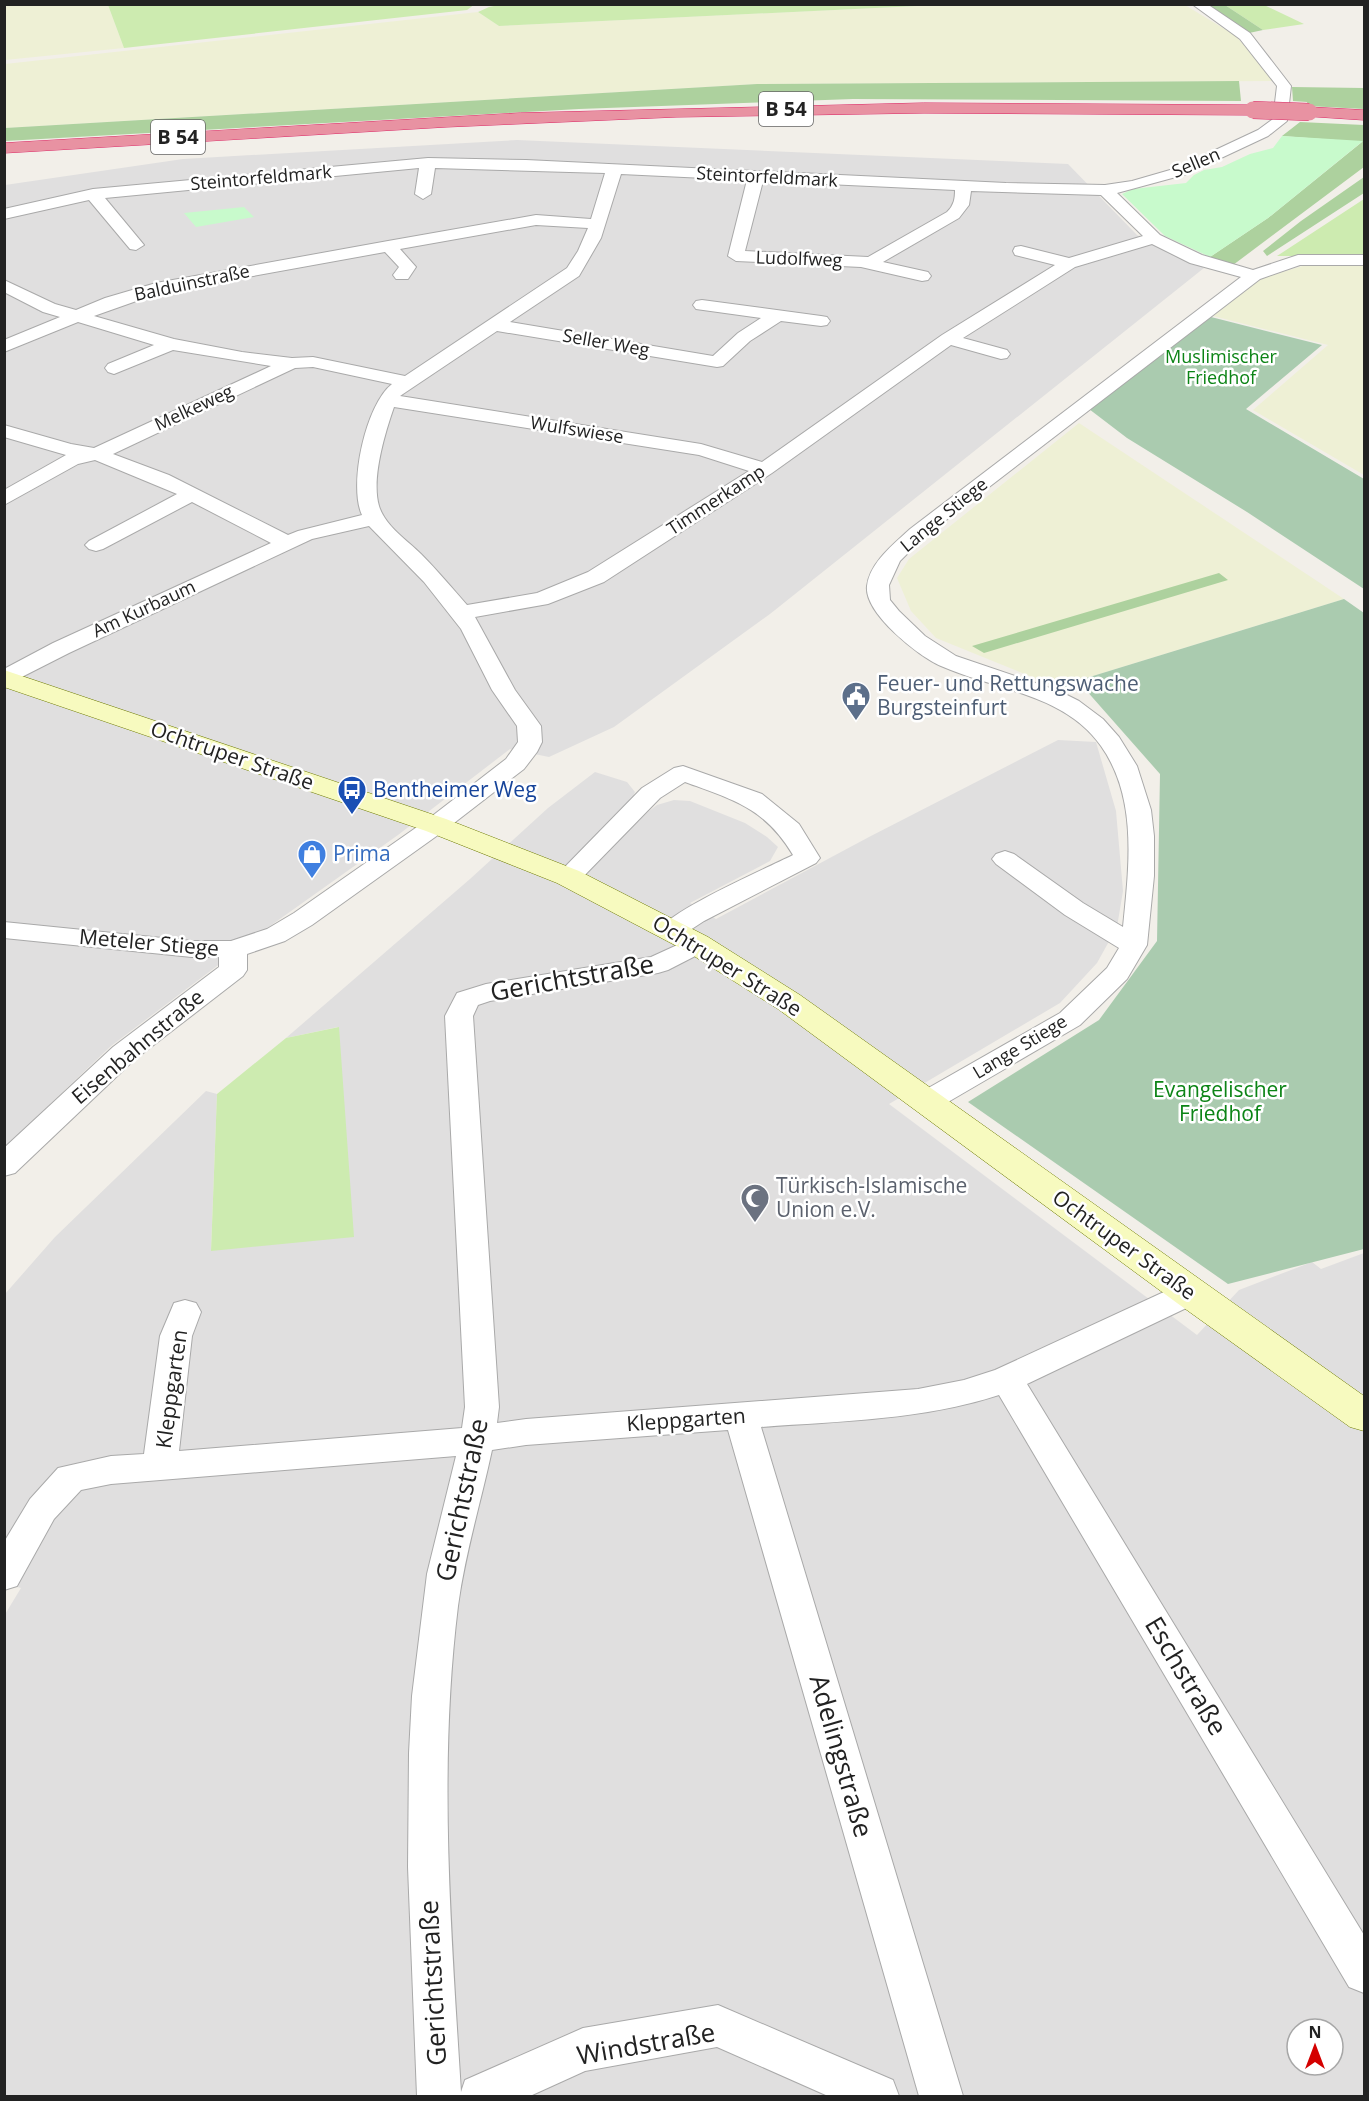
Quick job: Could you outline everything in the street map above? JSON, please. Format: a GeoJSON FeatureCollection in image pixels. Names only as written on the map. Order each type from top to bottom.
{"type":"FeatureCollection","features":[{"type":"Feature","properties":{"kind":"highway","name":"B 54"},"geometry":{"type":"LineString","coordinates":[[4,148],[486,120],[699,111],[988,107],[1253,110],[1365,115]]}},
{"type":"Feature","properties":{"kind":"main road","name":"Ochtruper Straße"},"geometry":{"type":"LineString","coordinates":[[5,678],[436,825],[568,877],[685,937],[789,1002],[1190,1293],[1365,1416]]}},
{"type":"Feature","properties":{"kind":"street","name":"Sellen"},"geometry":{"type":"LineString","coordinates":[[1105,190],[1134,185],[1182,171],[1263,133],[1280,121],[1284,86],[1245,36],[1198,4]]}},
{"type":"Feature","properties":{"kind":"street","name":"Steintorfeldmark"},"geometry":{"type":"LineString","coordinates":[[4,214],[93,194],[428,163],[526,165],[963,186],[1105,190]]}},
{"type":"Feature","properties":{"kind":"street"},"geometry":{"type":"LineString","coordinates":[[423,194],[428,163]]}},
{"type":"Feature","properties":{"kind":"street"},"geometry":{"type":"LineString","coordinates":[[436,825],[515,764],[531,740],[530,729],[461,613],[375,518],[366,494],[387,400],[408,382],[496,325],[578,266],[597,224],[614,170]]}},
{"type":"Feature","properties":{"kind":"street","name":"Ludolfweg"},"geometry":{"type":"LineString","coordinates":[[756,177],[736,256],[871,262],[953,215],[964,200],[963,186]]}},
{"type":"Feature","properties":{"kind":"street"},"geometry":{"type":"LineString","coordinates":[[1105,190],[1154,238],[1196,259],[1254,275]]}},
{"type":"Feature","properties":{"kind":"street"},"geometry":{"type":"LineString","coordinates":[[93,194],[136,245]]}},
{"type":"Feature","properties":{"kind":"street","name":"Balduinstraße"},"geometry":{"type":"LineString","coordinates":[[4,347],[131,295],[156,288],[536,220],[597,224]]}},
{"type":"Feature","properties":{"kind":"street","name":"Timmerkamp"},"geometry":{"type":"LineString","coordinates":[[461,613],[540,599],[596,577],[765,470],[948,339],[1069,264],[1154,238]]}},
{"type":"Feature","properties":{"kind":"street"},"geometry":{"type":"LineString","coordinates":[[388,246],[408,267],[402,275]]}},
{"type":"Feature","properties":{"kind":"street"},"geometry":{"type":"LineString","coordinates":[[1021,251],[1069,264]]}},
{"type":"Feature","properties":{"kind":"street","name":"Lange Stiege"},"geometry":{"type":"LineString","coordinates":[[926,1102],[1070,1019],[1117,973],[1134,945],[1141,876],[1139,810],[1125,766],[1112,742],[1084,716],[1051,696],[948,661],[917,641],[891,616],[879,600],[878,585],[891,558],[917,533],[1254,275],[1298,260],[1365,260]]}},
{"type":"Feature","properties":{"kind":"street","name":"Ludolfweg"},"geometry":{"type":"LineString","coordinates":[[871,262],[868,264],[922,276]]}},
{"type":"Feature","properties":{"kind":"street"},"geometry":{"type":"LineString","coordinates":[[4,285],[24,297],[75,317],[171,344],[206,352],[292,363],[313,362],[408,382]]}},
{"type":"Feature","properties":{"kind":"street"},"geometry":{"type":"LineString","coordinates":[[702,305],[821,321]]}},
{"type":"Feature","properties":{"kind":"street"},"geometry":{"type":"LineString","coordinates":[[704,377],[744,337],[780,314]]}},
{"type":"Feature","properties":{"kind":"street","name":"Seller Weg"},"geometry":{"type":"LineString","coordinates":[[496,325],[717,362]]}},
{"type":"Feature","properties":{"kind":"street"},"geometry":{"type":"LineString","coordinates":[[948,339],[1001,354]]}},
{"type":"Feature","properties":{"kind":"street"},"geometry":{"type":"LineString","coordinates":[[114,368],[171,344]]}},
{"type":"Feature","properties":{"kind":"street","name":"Melkeweg"},"geometry":{"type":"LineString","coordinates":[[4,499],[71,460],[96,454],[292,363]]}},
{"type":"Feature","properties":{"kind":"street","name":"Wulfswiese"},"geometry":{"type":"LineString","coordinates":[[387,400],[701,450],[765,470]]}},
{"type":"Feature","properties":{"kind":"street"},"geometry":{"type":"LineString","coordinates":[[4,431],[69,450],[96,454],[162,479],[287,543]]}},
{"type":"Feature","properties":{"kind":"street"},"geometry":{"type":"LineString","coordinates":[[96,544],[192,494]]}},
{"type":"Feature","properties":{"kind":"street","name":"Am Kurbaum"},"geometry":{"type":"LineString","coordinates":[[5,678],[61,648],[304,535],[375,518]]}},
{"type":"Feature","properties":{"kind":"street","name":"Gerichtstraße"},"geometry":{"type":"LineString","coordinates":[[438,2097],[426,1859],[428,1750],[436,1638],[449,1556],[478,1438],[482,1407],[459,1016],[467,999],[486,993],[658,964],[685,937],[695,915],[807,858],[790,829],[753,799],[683,773],[651,793],[568,877]]}},
{"type":"Feature","properties":{"kind":"street","name":"Meteler Stiege"},"geometry":{"type":"LineString","coordinates":[[4,930],[192,949],[233,949],[276,935],[303,919],[436,825]]}},
{"type":"Feature","properties":{"kind":"street"},"geometry":{"type":"LineString","coordinates":[[1005,859],[1074,909],[1134,945]]}},
{"type":"Feature","properties":{"kind":"street","name":"Eisenbahnstraße"},"geometry":{"type":"LineString","coordinates":[[4,1166],[123,1054],[232,970],[233,949]]}},
{"type":"Feature","properties":{"kind":"street","name":"Kleppgarten"},"geometry":{"type":"LineString","coordinates":[[4,1575],[42,1509],[70,1478],[111,1470],[436,1445],[526,1432],[918,1402],[964,1393],[1007,1379],[1190,1293]]}},
{"type":"Feature","properties":{"kind":"street","name":"Kleppgarten"},"geometry":{"type":"LineString","coordinates":[[160,1467],[176,1336],[185,1312]]}},
{"type":"Feature","properties":{"kind":"street","name":"Eschstraße"},"geometry":{"type":"LineString","coordinates":[[1007,1379],[1365,1973]]}},
{"type":"Feature","properties":{"kind":"street","name":"Adelingstraße"},"geometry":{"type":"LineString","coordinates":[[741,1416],[941,2097]]}},
{"type":"Feature","properties":{"kind":"street","name":"Windstraße"},"geometry":{"type":"LineString","coordinates":[[482,2097],[583,2050],[718,2026],[877,2097]]}},
{"type":"Feature","properties":{"kind":"shaded area"},"geometry":{"type":"Polygon","coordinates":[[[517,140],[1068,164],[1137,235],[1204,268],[770,614],[614,727],[549,757],[510,749],[398,835],[270,926],[111,1046],[5,1147],[5,185],[183,159],[517,140]]]}},
{"type":"Feature","properties":{"kind":"shaded area"},"geometry":{"type":"Polygon","coordinates":[[[1058,740],[1096,742],[1116,811],[1123,891],[1117,927],[1097,963],[1060,1003],[889,1104],[1197,1335],[1239,1290],[1312,1262],[1321,1269],[1364,1253],[1364,2096],[5,2096],[4,1616],[21,1588],[5,1584],[5,1294],[55,1237],[206,1091],[217,1094],[211,1250],[338,1027],[286,1038],[470,879],[548,808],[595,772],[627,782],[635,792],[630,803],[580,851],[597,860],[649,811],[657,805],[674,800],[690,801],[745,823],[778,847],[770,861],[690,903],[716,919],[1058,740]]]}},
{"type":"Feature","properties":{"kind":"green space"},"geometry":{"type":"Polygon","coordinates":[[[5,4],[108,5],[124,48],[5,60],[5,4]]]}},
{"type":"Feature","properties":{"kind":"green space"},"geometry":{"type":"Polygon","coordinates":[[[475,4],[467,10],[124,48],[108,5],[475,4]]]}},
{"type":"Feature","properties":{"kind":"green space"},"geometry":{"type":"Polygon","coordinates":[[[504,4],[938,5],[499,26],[478,12],[504,4]]]}},
{"type":"Feature","properties":{"kind":"green space"},"geometry":{"type":"Polygon","coordinates":[[[938,5],[1185,5],[1236,36],[1268,73],[1272,81],[757,84],[5,128],[5,64],[478,12],[499,26],[938,5]]]}},
{"type":"Feature","properties":{"kind":"green space"},"geometry":{"type":"Polygon","coordinates":[[[1205,5],[1225,5],[1263,30],[1249,33],[1205,5]]]}},
{"type":"Feature","properties":{"kind":"green space"},"geometry":{"type":"Polygon","coordinates":[[[1225,5],[1264,5],[1304,24],[1263,30],[1225,5]]]}},
{"type":"Feature","properties":{"kind":"green space"},"geometry":{"type":"Polygon","coordinates":[[[1239,81],[1241,101],[853,99],[579,109],[5,141],[5,128],[757,84],[1239,81]]]}},
{"type":"Feature","properties":{"kind":"green space"},"geometry":{"type":"Polygon","coordinates":[[[1292,87],[1364,88],[1364,109],[1308,106],[1307,102],[1293,101],[1292,87]]]}},
{"type":"Feature","properties":{"kind":"green space"},"geometry":{"type":"Polygon","coordinates":[[[1300,122],[1364,125],[1364,167],[1233,265],[1210,257],[1268,218],[1362,142],[1282,136],[1300,122]]]}},
{"type":"Feature","properties":{"kind":"green space"},"geometry":{"type":"Polygon","coordinates":[[[1282,136],[1363,141],[1268,218],[1210,257],[1165,236],[1122,194],[1133,189],[1186,183],[1194,175],[1204,170],[1222,167],[1250,154],[1273,148],[1282,136]]]}},
{"type":"Feature","properties":{"kind":"green space"},"geometry":{"type":"Polygon","coordinates":[[[1364,177],[1364,193],[1267,256],[1263,251],[1301,221],[1364,177]]]}},
{"type":"Feature","properties":{"kind":"green space"},"geometry":{"type":"Polygon","coordinates":[[[1364,199],[1364,256],[1277,256],[1364,199]]]}},
{"type":"Feature","properties":{"kind":"green space"},"geometry":{"type":"Polygon","coordinates":[[[244,207],[254,217],[196,227],[184,213],[244,207]]]}},
{"type":"Feature","properties":{"kind":"green space"},"geometry":{"type":"Polygon","coordinates":[[[1364,263],[1364,475],[1253,410],[1328,345],[1213,316],[1262,278],[1306,265],[1364,263]]]}},
{"type":"Feature","properties":{"kind":"green space","name":"Muslimischer Friedhof"},"geometry":{"type":"Polygon","coordinates":[[[1211,317],[1322,345],[1246,409],[1364,479],[1364,589],[1247,512],[1127,438],[1089,409],[1211,317]]]}},
{"type":"Feature","properties":{"kind":"green space"},"geometry":{"type":"Polygon","coordinates":[[[1079,423],[1344,599],[1057,687],[936,638],[911,611],[897,578],[909,559],[1079,423]]]}},
{"type":"Feature","properties":{"kind":"green space"},"geometry":{"type":"Polygon","coordinates":[[[1219,573],[1228,580],[984,653],[972,646],[1219,573]]]}},
{"type":"Feature","properties":{"kind":"green space","name":"Evangelischer Friedhof"},"geometry":{"type":"Polygon","coordinates":[[[1344,599],[1364,613],[1364,1249],[1228,1284],[968,1102],[1099,1020],[1157,941],[1160,774],[1085,689],[1068,691],[1057,687],[1344,599]]]}},
{"type":"Feature","properties":{"kind":"green space"},"geometry":{"type":"Polygon","coordinates":[[[339,1027],[354,1237],[211,1251],[217,1094],[286,1038],[339,1027]]]}},
{"type":"Feature","properties":{"kind":"place","name":"Feuer- und Rettungswache Burgsteinfurt"},"geometry":{"type":"Point","coordinates":[856,722]}},
{"type":"Feature","properties":{"kind":"place","name":"Bentheimer Weg"},"geometry":{"type":"Point","coordinates":[352,816]}},
{"type":"Feature","properties":{"kind":"place","name":"Prima"},"geometry":{"type":"Point","coordinates":[312,880]}},
{"type":"Feature","properties":{"kind":"place","name":"Türkisch-Islamische Union e.V."},"geometry":{"type":"Point","coordinates":[755,1224]}}]}
